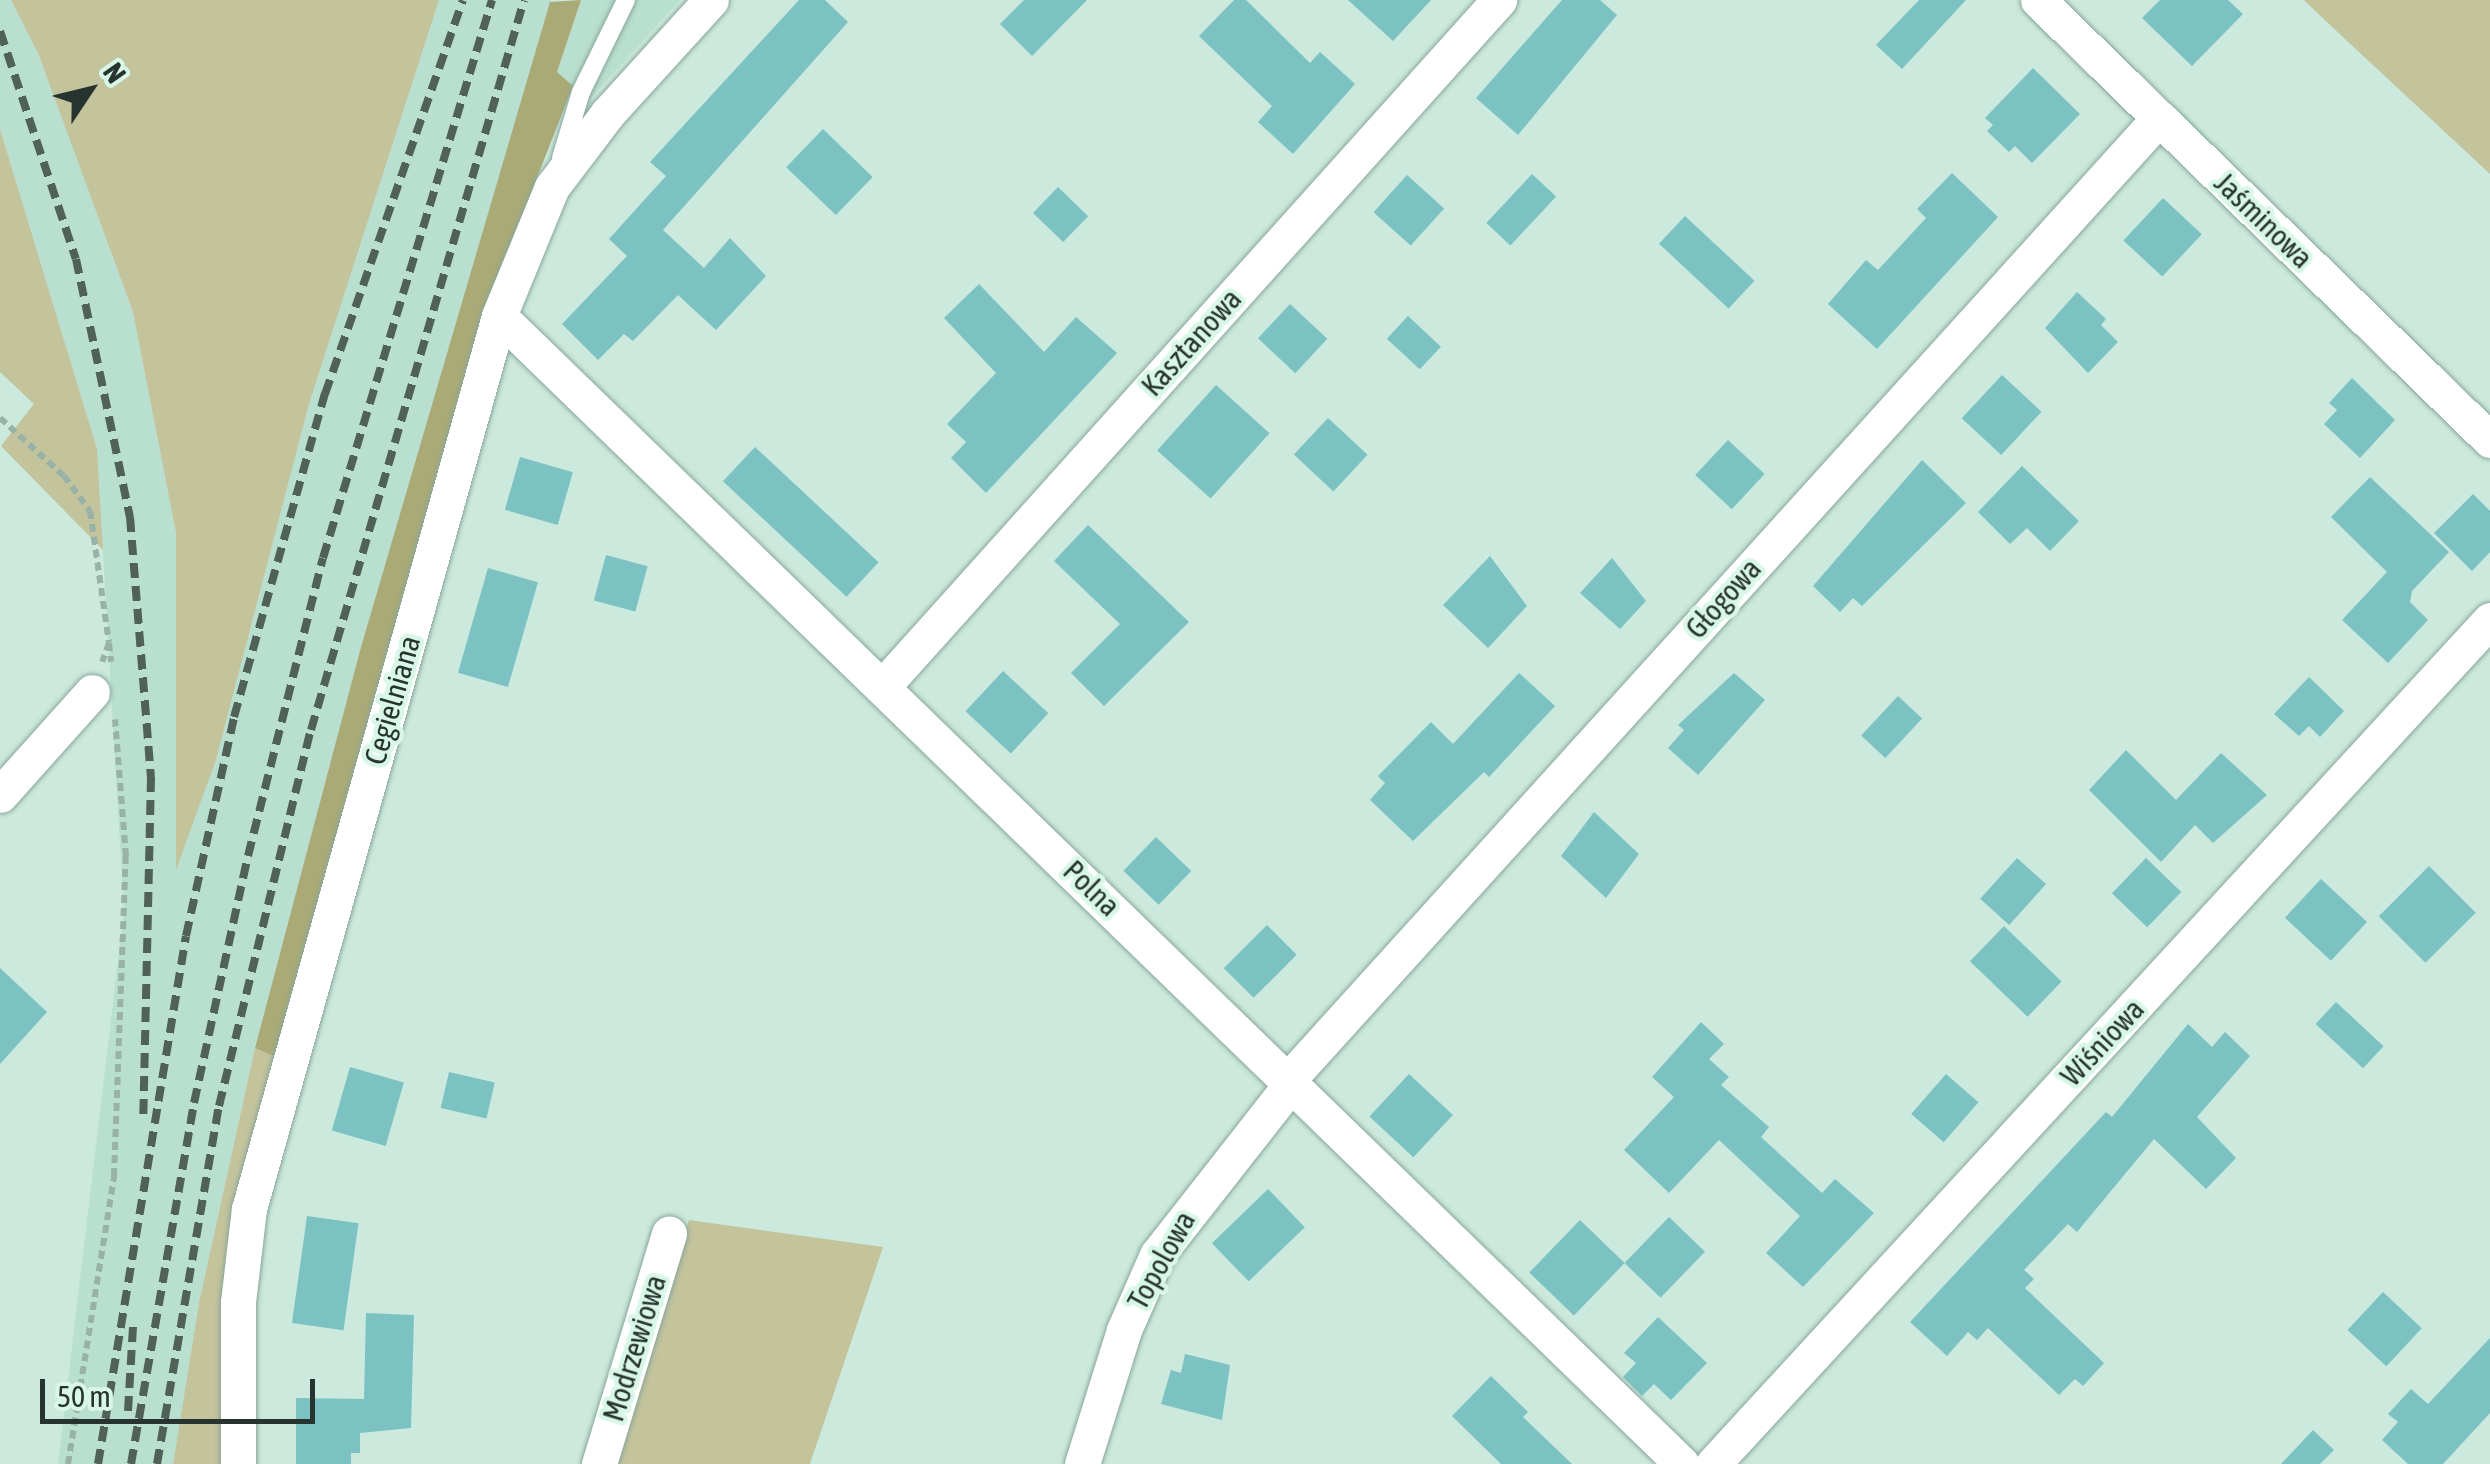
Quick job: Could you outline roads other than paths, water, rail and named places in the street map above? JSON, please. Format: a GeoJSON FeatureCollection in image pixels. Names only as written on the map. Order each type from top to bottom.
{"type":"FeatureCollection","features":[{"type":"Feature","properties":{"kind":"street","name":"Cegielniana"},"geometry":{"type":"LineString","coordinates":[[238,1464],[238,1302],[249,1208],[499,316],[552,188],[608,113],[711,0]]}},
{"type":"Feature","properties":{"kind":"street","name":"Kasztanowa"},"geometry":{"type":"LineString","coordinates":[[884,685],[1499,0]]}},
{"type":"Feature","properties":{"kind":"street","name":"Jaśminowa"},"geometry":{"type":"LineString","coordinates":[[2038,0],[2490,440]]}},
{"type":"Feature","properties":{"kind":"street","name":"Głogowa"},"geometry":{"type":"LineString","coordinates":[[1290,1082],[2159,118]]}},
{"type":"Feature","properties":{"kind":"street","name":"Polna"},"geometry":{"type":"LineString","coordinates":[[499,316],[884,685],[1682,1464]]}},
{"type":"Feature","properties":{"kind":"street","name":"Wiśniowa"},"geometry":{"type":"LineString","coordinates":[[1713,1464],[2490,620]]}},
{"type":"Feature","properties":{"kind":"street"},"geometry":{"type":"LineString","coordinates":[[0,795],[106,692]]}},
{"type":"Feature","properties":{"kind":"street","name":"Topolowa"},"geometry":{"type":"LineString","coordinates":[[1082,1464],[1124,1330],[1158,1255],[1290,1082]]}},
{"type":"Feature","properties":{"kind":"street","name":"Modrzewiowa"},"geometry":{"type":"LineString","coordinates":[[599,1464],[668,1233]]}},
{"type":"Feature","properties":{"kind":"lane"},"geometry":{"type":"LineString","coordinates":[[552,188],[581,92],[626,0]]}},
{"type":"Feature","properties":{"kind":"railway"},"geometry":{"type":"LineString","coordinates":[[98,1464],[186,936],[234,717],[325,394],[463,0]]}},
{"type":"Feature","properties":{"kind":"railway"},"geometry":{"type":"LineString","coordinates":[[131,1464],[194,1103],[248,856],[323,558],[492,0]]}},
{"type":"Feature","properties":{"kind":"railway"},"geometry":{"type":"LineString","coordinates":[[157,1464],[219,1106],[311,730],[524,0]]}},
{"type":"Feature","properties":{"kind":"railway"},"geometry":{"type":"LineString","coordinates":[[0,31],[76,259],[130,517],[151,777],[143,1121]]}},
{"type":"Feature","properties":{"kind":"railway"},"geometry":{"type":"LineString","coordinates":[[128,1411],[133,1326]]}}]}
